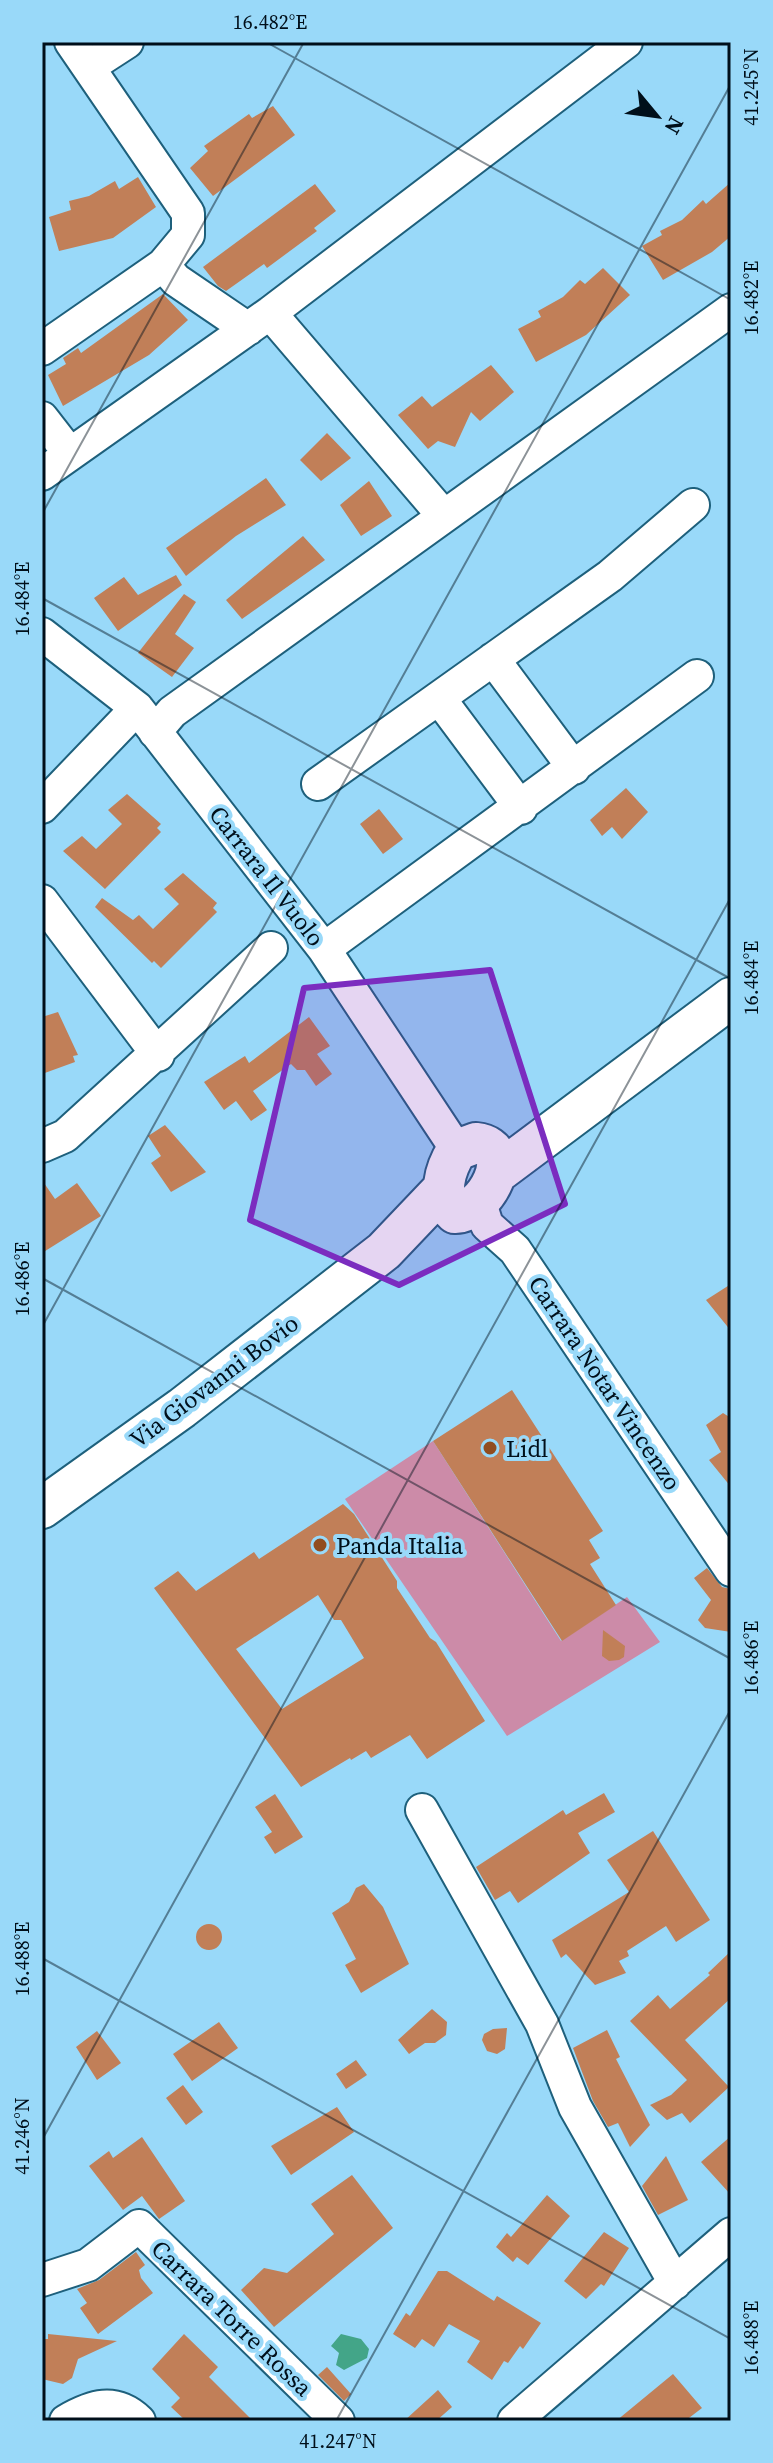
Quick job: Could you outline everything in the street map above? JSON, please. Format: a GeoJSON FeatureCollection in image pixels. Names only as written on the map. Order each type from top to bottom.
{"type":"FeatureCollection","features":[{"type":"Feature","properties":{"kind":"main road","name":"Via Giovanni Bovio"},"geometry":{"type":"LineString","coordinates":[[42,1508],[182,1408],[384,1251],[470,1178],[555,1127],[731,998]]}},
{"type":"Feature","properties":{"kind":"street"},"geometry":{"type":"LineString","coordinates":[[42,349],[163,265],[188,235],[188,213],[80,54],[127,42]]}},
{"type":"Feature","properties":{"kind":"street"},"geometry":{"type":"LineString","coordinates":[[42,474],[259,321],[626,42]]}},
{"type":"Feature","properties":{"kind":"street"},"geometry":{"type":"LineString","coordinates":[[163,265],[176,280],[259,321],[442,514]]}},
{"type":"Feature","properties":{"kind":"street"},"geometry":{"type":"LineString","coordinates":[[42,807],[146,720],[172,712],[442,514],[731,310]]}},
{"type":"Feature","properties":{"kind":"street"},"geometry":{"type":"LineString","coordinates":[[42,418],[70,454]]}},
{"type":"Feature","properties":{"kind":"street"},"geometry":{"type":"LineString","coordinates":[[318,784],[610,576],[693,505]]}},
{"type":"Feature","properties":{"kind":"street","name":"Carrara Il Vuolo"},"geometry":{"type":"LineString","coordinates":[[42,634],[146,720],[324,949],[470,1178]]}},
{"type":"Feature","properties":{"kind":"street"},"geometry":{"type":"LineString","coordinates":[[493,659],[574,768]]}},
{"type":"Feature","properties":{"kind":"street"},"geometry":{"type":"LineString","coordinates":[[324,949],[521,808],[697,676]]}},
{"type":"Feature","properties":{"kind":"street"},"geometry":{"type":"LineString","coordinates":[[439,698],[521,808]]}},
{"type":"Feature","properties":{"kind":"street"},"geometry":{"type":"LineString","coordinates":[[42,901],[158,1055]]}},
{"type":"Feature","properties":{"kind":"street"},"geometry":{"type":"LineString","coordinates":[[42,1146],[65,1136],[158,1055],[271,948]]}},
{"type":"Feature","properties":{"kind":"street","name":"Carrara Notar Vincenzo"},"geometry":{"type":"LineString","coordinates":[[470,1178],[487,1225],[515,1250],[731,1570]]}},
{"type":"Feature","properties":{"kind":"street"},"geometry":{"type":"LineString","coordinates":[[422,1810],[542,2024],[575,2107],[675,2283]]}},
{"type":"Feature","properties":{"kind":"street","name":"Carrara Torre Rossa"},"geometry":{"type":"LineString","coordinates":[[42,2280],[88,2265],[139,2226],[338,2421]]}},
{"type":"Feature","properties":{"kind":"street"},"geometry":{"type":"LineString","coordinates":[[514,2421],[731,2234]]}},
{"type":"Feature","properties":{"kind":"street"},"geometry":{"type":"LineString","coordinates":[[66,2421],[91,2406],[118,2406],[139,2421]]}},
{"type":"Feature","properties":{"kind":"highlighted area"},"geometry":{"type":"Polygon","coordinates":[[[490,970],[565,1204],[399,1285],[250,1220],[304,988],[490,970]]]}},
{"type":"Feature","properties":{"kind":"shaded area"},"geometry":{"type":"Polygon","coordinates":[[[433,1441],[561,1641],[627,1597],[660,1642],[507,1736],[345,1499],[433,1441]]]}},
{"type":"Feature","properties":{"kind":"shaded area"},"geometry":{"type":"Polygon","coordinates":[[[341,2334],[361,2339],[369,2349],[367,2358],[344,2370],[336,2365],[339,2353],[331,2346],[341,2334]]]}},
{"type":"Feature","properties":{"kind":"building"},"geometry":{"type":"Polygon","coordinates":[[[273,106],[295,135],[213,196],[190,168],[208,151],[204,146],[249,114],[252,118],[273,106]]]}},
{"type":"Feature","properties":{"kind":"building"},"geometry":{"type":"Polygon","coordinates":[[[138,177],[156,207],[113,238],[59,251],[49,217],[71,210],[69,201],[89,196],[115,181],[119,189],[138,177]]]}},
{"type":"Feature","properties":{"kind":"building"},"geometry":{"type":"Polygon","coordinates":[[[731,182],[731,236],[712,252],[663,280],[642,246],[662,235],[660,231],[682,220],[703,200],[706,204],[731,182]]]}},
{"type":"Feature","properties":{"kind":"building"},"geometry":{"type":"Polygon","coordinates":[[[315,184],[336,211],[314,228],[317,231],[267,268],[264,264],[226,291],[218,286],[203,267],[315,184]]]}},
{"type":"Feature","properties":{"kind":"building"},"geometry":{"type":"Polygon","coordinates":[[[603,268],[630,295],[586,335],[536,362],[518,329],[541,317],[538,311],[563,297],[580,280],[585,284],[603,268]]]}},
{"type":"Feature","properties":{"kind":"building"},"geometry":{"type":"Polygon","coordinates":[[[163,294],[188,320],[149,355],[63,406],[48,375],[66,364],[63,358],[78,348],[81,353],[163,294]]]}},
{"type":"Feature","properties":{"kind":"building"},"geometry":{"type":"Polygon","coordinates":[[[491,365],[514,392],[480,421],[471,412],[455,447],[438,441],[428,449],[398,415],[422,396],[432,407],[491,365]]]}},
{"type":"Feature","properties":{"kind":"building"},"geometry":{"type":"Polygon","coordinates":[[[327,433],[351,458],[321,481],[300,460],[327,433]]]}},
{"type":"Feature","properties":{"kind":"building"},"geometry":{"type":"Polygon","coordinates":[[[266,478],[286,505],[236,536],[186,576],[166,548],[266,478]]]}},
{"type":"Feature","properties":{"kind":"building"},"geometry":{"type":"Polygon","coordinates":[[[369,481],[392,516],[361,536],[340,505],[369,481]]]}},
{"type":"Feature","properties":{"kind":"building"},"geometry":{"type":"Polygon","coordinates":[[[303,536],[325,560],[242,619],[226,600],[303,536]]]}},
{"type":"Feature","properties":{"kind":"building"},"geometry":{"type":"Polygon","coordinates":[[[176,575],[182,585],[118,631],[94,598],[124,577],[138,595],[176,575]]]}},
{"type":"Feature","properties":{"kind":"building"},"geometry":{"type":"Polygon","coordinates":[[[184,594],[196,602],[175,634],[194,648],[172,677],[138,653],[184,594]]]}},
{"type":"Feature","properties":{"kind":"building"},"geometry":{"type":"Polygon","coordinates":[[[626,788],[648,812],[622,839],[612,827],[602,836],[590,820],[626,788]]]}},
{"type":"Feature","properties":{"kind":"building"},"geometry":{"type":"Polygon","coordinates":[[[127,794],[161,824],[157,828],[161,832],[105,889],[63,851],[82,836],[96,849],[122,824],[108,810],[127,794]]]}},
{"type":"Feature","properties":{"kind":"building"},"geometry":{"type":"Polygon","coordinates":[[[379,809],[403,839],[383,854],[360,824],[379,809]]]}},
{"type":"Feature","properties":{"kind":"building"},"geometry":{"type":"Polygon","coordinates":[[[183,873],[217,903],[213,908],[217,912],[161,968],[154,961],[152,963],[95,907],[102,898],[133,920],[139,915],[153,929],[179,904],[164,889],[183,873]]]}},
{"type":"Feature","properties":{"kind":"building"},"geometry":{"type":"Polygon","coordinates":[[[58,1012],[78,1055],[73,1056],[75,1062],[42,1074],[42,1017],[58,1012]]]}},
{"type":"Feature","properties":{"kind":"building"},"geometry":{"type":"Polygon","coordinates":[[[309,1017],[330,1046],[317,1054],[332,1074],[316,1086],[305,1070],[297,1070],[291,1064],[253,1091],[267,1110],[251,1121],[236,1101],[224,1110],[204,1082],[245,1056],[249,1063],[309,1017]]]}},
{"type":"Feature","properties":{"kind":"building"},"geometry":{"type":"Polygon","coordinates":[[[165,1125],[206,1172],[171,1192],[151,1163],[161,1156],[148,1136],[165,1125]]]}},
{"type":"Feature","properties":{"kind":"building"},"geometry":{"type":"Polygon","coordinates":[[[42,1180],[55,1199],[77,1183],[101,1216],[42,1253],[42,1180]]]}},
{"type":"Feature","properties":{"kind":"building"},"geometry":{"type":"Polygon","coordinates":[[[731,1284],[731,1331],[706,1300],[731,1284]]]}},
{"type":"Feature","properties":{"kind":"building"},"geometry":{"type":"Polygon","coordinates":[[[512,1390],[603,1531],[589,1540],[600,1558],[590,1564],[616,1605],[562,1641],[433,1441],[512,1390]]]}},
{"type":"Feature","properties":{"kind":"building"},"geometry":{"type":"Polygon","coordinates":[[[723,1413],[731,1418],[731,1487],[709,1460],[721,1452],[706,1425],[723,1413]]]}},
{"type":"Feature","properties":{"kind":"building"},"geometry":{"type":"Polygon","coordinates":[[[343,1504],[354,1514],[397,1581],[397,1588],[430,1638],[436,1642],[485,1721],[427,1759],[410,1735],[371,1758],[366,1751],[350,1758],[301,1787],[154,1588],[178,1571],[196,1591],[254,1552],[259,1559],[343,1504]],[[318,1595],[236,1649],[282,1709],[364,1658],[341,1620],[334,1620],[318,1595]]]}},
{"type":"Feature","properties":{"kind":"building"},"geometry":{"type":"Polygon","coordinates":[[[707,1568],[722,1587],[731,1589],[731,1632],[705,1628],[698,1620],[711,1600],[694,1578],[707,1568]]]}},
{"type":"Feature","properties":{"kind":"building"},"geometry":{"type":"Polygon","coordinates":[[[603,1630],[625,1646],[624,1657],[609,1661],[602,1656],[603,1630]]]}},
{"type":"Feature","properties":{"kind":"building"},"geometry":{"type":"Polygon","coordinates":[[[604,1793],[615,1812],[578,1833],[590,1853],[518,1903],[510,1891],[495,1900],[476,1867],[563,1810],[566,1815],[604,1793]]]}},
{"type":"Feature","properties":{"kind":"building"},"geometry":{"type":"Polygon","coordinates":[[[275,1794],[303,1837],[275,1854],[264,1837],[272,1832],[255,1807],[275,1794]]]}},
{"type":"Feature","properties":{"kind":"building"},"geometry":{"type":"Polygon","coordinates":[[[653,1831],[710,1920],[676,1942],[666,1926],[627,1951],[629,1956],[619,1961],[626,1973],[595,1985],[566,1954],[561,1958],[552,1940],[629,1892],[607,1860],[653,1831]]]}},
{"type":"Feature","properties":{"kind":"building"},"geometry":{"type":"Polygon","coordinates":[[[364,1884],[383,1907],[409,1964],[361,1993],[345,1965],[356,1959],[332,1913],[349,1902],[356,1888],[364,1884]]]}},
{"type":"Feature","properties":{"kind":"building"},"geometry":{"type":"Polygon","coordinates":[[[209,1924],[218,1928],[222,1937],[218,1946],[209,1950],[200,1946],[196,1937],[200,1928],[209,1924]]]}},
{"type":"Feature","properties":{"kind":"building"},"geometry":{"type":"Polygon","coordinates":[[[731,1951],[731,1998],[685,2040],[729,2087],[690,2123],[682,2113],[667,2120],[650,2105],[671,2095],[687,2080],[630,2021],[658,1995],[670,2009],[710,1975],[708,1973],[731,1951]]]}},
{"type":"Feature","properties":{"kind":"building"},"geometry":{"type":"Polygon","coordinates":[[[432,2009],[447,2022],[446,2035],[435,2043],[425,2043],[409,2054],[398,2040],[432,2009]]]}},
{"type":"Feature","properties":{"kind":"building"},"geometry":{"type":"Polygon","coordinates":[[[219,2022],[238,2048],[192,2081],[173,2054],[219,2022]]]}},
{"type":"Feature","properties":{"kind":"building"},"geometry":{"type":"Polygon","coordinates":[[[507,2028],[505,2049],[497,2054],[487,2051],[482,2040],[484,2034],[493,2029],[507,2028]]]}},
{"type":"Feature","properties":{"kind":"building"},"geometry":{"type":"Polygon","coordinates":[[[607,2030],[620,2057],[616,2059],[650,2125],[630,2147],[618,2123],[608,2127],[593,2101],[573,2048],[607,2030]]]}},
{"type":"Feature","properties":{"kind":"building"},"geometry":{"type":"Polygon","coordinates":[[[97,2031],[121,2063],[97,2080],[76,2047],[97,2031]]]}},
{"type":"Feature","properties":{"kind":"building"},"geometry":{"type":"Polygon","coordinates":[[[356,2060],[367,2075],[346,2089],[336,2074],[356,2060]]]}},
{"type":"Feature","properties":{"kind":"building"},"geometry":{"type":"Polygon","coordinates":[[[183,2085],[203,2112],[186,2125],[166,2098],[183,2085]]]}},
{"type":"Feature","properties":{"kind":"building"},"geometry":{"type":"Polygon","coordinates":[[[337,2107],[354,2132],[291,2175],[271,2146],[337,2107]]]}},
{"type":"Feature","properties":{"kind":"building"},"geometry":{"type":"Polygon","coordinates":[[[731,2136],[731,2195],[701,2162],[731,2136]]]}},
{"type":"Feature","properties":{"kind":"building"},"geometry":{"type":"Polygon","coordinates":[[[142,2137],[185,2201],[159,2219],[142,2196],[123,2210],[89,2166],[109,2151],[113,2158],[142,2137]]]}},
{"type":"Feature","properties":{"kind":"building"},"geometry":{"type":"Polygon","coordinates":[[[666,2156],[688,2200],[658,2215],[642,2186],[666,2156]]]}},
{"type":"Feature","properties":{"kind":"building"},"geometry":{"type":"Polygon","coordinates":[[[352,2175],[393,2228],[274,2327],[241,2290],[264,2268],[287,2273],[334,2234],[311,2204],[352,2175]]]}},
{"type":"Feature","properties":{"kind":"building"},"geometry":{"type":"Polygon","coordinates":[[[547,2195],[570,2216],[528,2265],[517,2257],[513,2262],[496,2247],[507,2233],[511,2237],[547,2195]]]}},
{"type":"Feature","properties":{"kind":"building"},"geometry":{"type":"Polygon","coordinates":[[[604,2232],[629,2248],[604,2286],[601,2284],[586,2299],[564,2281],[604,2232]]]}},
{"type":"Feature","properties":{"kind":"building"},"geometry":{"type":"Polygon","coordinates":[[[136,2252],[145,2265],[139,2270],[141,2278],[153,2293],[98,2334],[80,2308],[87,2303],[77,2289],[99,2280],[136,2252]]]}},
{"type":"Feature","properties":{"kind":"building"},"geometry":{"type":"Polygon","coordinates":[[[438,2271],[447,2271],[494,2301],[497,2296],[541,2323],[523,2349],[520,2346],[508,2363],[504,2361],[492,2380],[467,2362],[480,2341],[449,2324],[434,2347],[422,2339],[415,2348],[393,2334],[406,2313],[410,2316],[438,2271]]]}},
{"type":"Feature","properties":{"kind":"building"},"geometry":{"type":"Polygon","coordinates":[[[48,2334],[117,2341],[78,2359],[72,2378],[63,2384],[42,2379],[42,2339],[48,2339],[48,2334]]]}},
{"type":"Feature","properties":{"kind":"building"},"geometry":{"type":"Polygon","coordinates":[[[184,2334],[218,2367],[209,2377],[253,2421],[186,2421],[171,2407],[180,2398],[152,2369],[184,2334]]]}},
{"type":"Feature","properties":{"kind":"building"},"geometry":{"type":"Polygon","coordinates":[[[327,2367],[351,2394],[344,2401],[318,2375],[327,2367]]]}},
{"type":"Feature","properties":{"kind":"building"},"geometry":{"type":"Polygon","coordinates":[[[673,2374],[702,2408],[685,2421],[616,2421],[673,2374]]]}},
{"type":"Feature","properties":{"kind":"building"},"geometry":{"type":"Polygon","coordinates":[[[438,2390],[452,2407],[436,2421],[404,2421],[438,2390]]]}},
{"type":"Feature","properties":{"kind":"place","name":"Lidl"},"geometry":{"type":"Point","coordinates":[490,1448]}},
{"type":"Feature","properties":{"kind":"place","name":"Panda Italia"},"geometry":{"type":"Point","coordinates":[320,1545]}}]}
